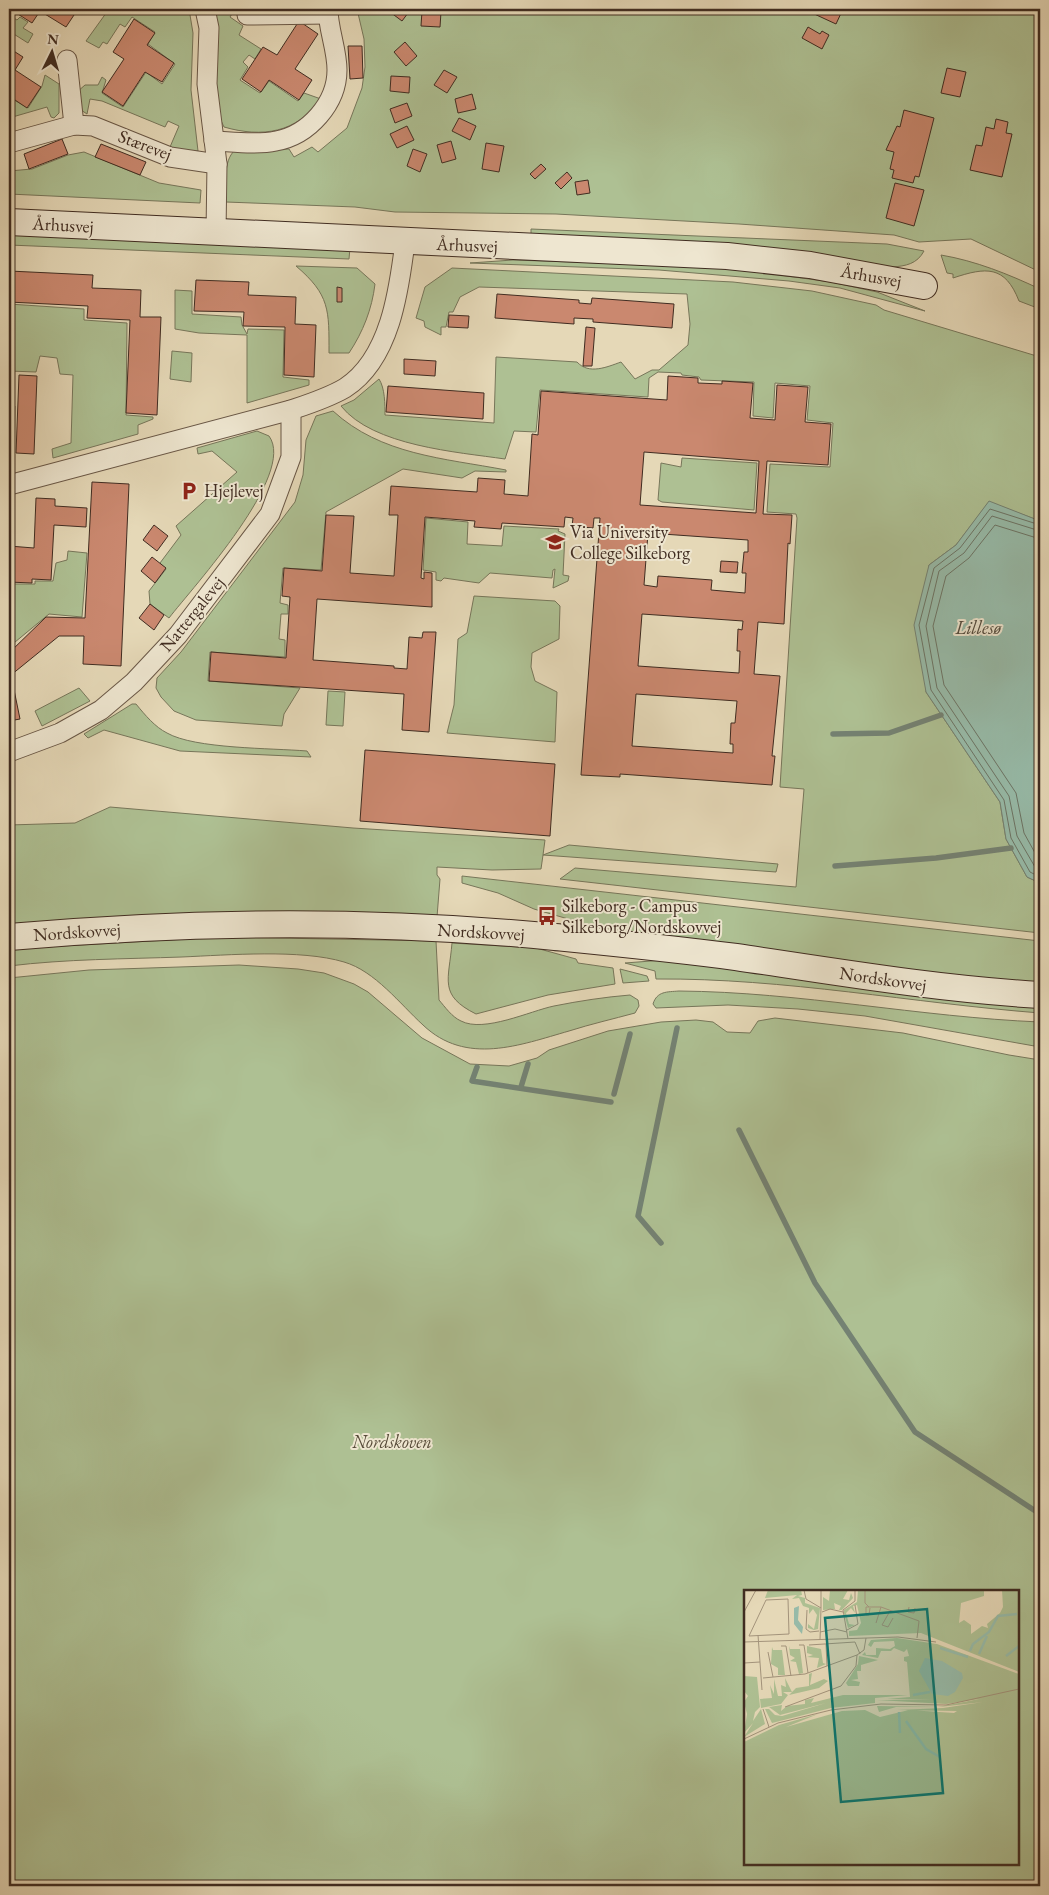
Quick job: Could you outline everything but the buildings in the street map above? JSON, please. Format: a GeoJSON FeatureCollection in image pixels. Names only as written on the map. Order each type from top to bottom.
{"type":"FeatureCollection","features":[{"type":"Feature","properties":{"kind":"street"},"geometry":{"type":"LineString","coordinates":[[205,9],[209,28],[207,84],[217,164],[216,233]]}},
{"type":"Feature","properties":{"kind":"street"},"geometry":{"type":"LineString","coordinates":[[214,141],[277,141],[295,134],[312,124],[329,100],[338,72],[337,53],[328,11],[247,15]]}},
{"type":"Feature","properties":{"kind":"street"},"geometry":{"type":"LineString","coordinates":[[67,60],[74,124]]}},
{"type":"Feature","properties":{"kind":"street","name":"Stærevej"},"geometry":{"type":"LineString","coordinates":[[9,143],[74,124],[93,126],[118,134],[170,156],[217,164]]}},
{"type":"Feature","properties":{"kind":"street","name":"Århusvej"},"geometry":{"type":"LineString","coordinates":[[9,222],[727,256],[810,265],[924,286]]}},
{"type":"Feature","properties":{"kind":"street"},"geometry":{"type":"LineString","coordinates":[[9,485],[291,410],[313,403],[347,387],[371,360],[382,344],[394,314],[405,242]]}},
{"type":"Feature","properties":{"kind":"street","name":"Nattergalevej"},"geometry":{"type":"LineString","coordinates":[[9,752],[60,733],[101,710],[134,682],[178,635],[270,514],[291,458],[291,410]]}},
{"type":"Feature","properties":{"kind":"street","name":"Nordskovvej"},"geometry":{"type":"LineString","coordinates":[[9,937],[206,926],[382,926],[495,932],[733,957],[932,986],[1040,995]]}},
{"type":"Feature","properties":{"kind":"green space"},"geometry":{"type":"Polygon","coordinates":[[[109,9],[189,9],[193,33],[191,90],[198,151],[189,152],[170,147],[179,126],[168,121],[165,127],[102,101],[90,99],[87,114],[78,108],[77,92],[85,85],[98,85],[102,77],[106,80],[102,93],[123,107],[146,72],[162,84],[175,64],[148,44],[155,32],[132,17],[125,27],[120,24],[107,44],[103,42],[99,48],[86,41],[109,9]]]}},
{"type":"Feature","properties":{"kind":"green space"},"geometry":{"type":"Polygon","coordinates":[[[213,9],[235,9],[230,17],[243,26],[239,35],[261,49],[255,59],[249,55],[243,62],[248,67],[240,80],[260,93],[269,81],[298,101],[304,93],[321,99],[312,110],[290,126],[278,130],[252,132],[224,127],[217,112],[213,9]]]}},
{"type":"Feature","properties":{"kind":"green space"},"geometry":{"type":"Polygon","coordinates":[[[357,9],[1040,9],[1040,272],[971,239],[919,242],[894,235],[739,224],[556,214],[395,212],[355,207],[226,202],[228,161],[235,150],[289,149],[294,157],[312,147],[318,152],[347,128],[362,88],[365,67],[364,39],[357,9]]]}},
{"type":"Feature","properties":{"kind":"green space"},"geometry":{"type":"Polygon","coordinates":[[[9,15],[17,20],[20,17],[28,22],[23,28],[33,34],[28,43],[9,31],[9,15]]]}},
{"type":"Feature","properties":{"kind":"green space"},"geometry":{"type":"Polygon","coordinates":[[[45,75],[59,84],[59,113],[54,118],[51,117],[47,107],[9,118],[9,97],[28,108],[42,86],[45,75]]]}},
{"type":"Feature","properties":{"kind":"green space"},"geometry":{"type":"Polygon","coordinates":[[[84,152],[159,183],[201,190],[200,203],[9,194],[9,171],[32,169],[68,155],[84,152]]]}},
{"type":"Feature","properties":{"kind":"green space"},"geometry":{"type":"Polygon","coordinates":[[[531,229],[887,244],[924,251],[911,264],[892,267],[531,236],[531,229]]]}},
{"type":"Feature","properties":{"kind":"green space"},"geometry":{"type":"Polygon","coordinates":[[[9,235],[350,248],[349,259],[9,245],[9,235]]]}},
{"type":"Feature","properties":{"kind":"green space"},"geometry":{"type":"Polygon","coordinates":[[[941,255],[992,269],[1040,289],[1040,309],[1019,301],[1007,281],[1001,275],[993,272],[975,272],[953,278],[953,274],[947,273],[941,255]]]}},
{"type":"Feature","properties":{"kind":"green space"},"geometry":{"type":"Polygon","coordinates":[[[513,260],[721,267],[831,282],[877,292],[925,311],[840,288],[789,281],[659,270],[470,263],[513,260]]]}},
{"type":"Feature","properties":{"kind":"green space"},"geometry":{"type":"Polygon","coordinates":[[[296,266],[357,268],[375,284],[366,320],[359,337],[349,353],[329,353],[329,325],[325,304],[316,286],[296,266]]]}},
{"type":"Feature","properties":{"kind":"green space"},"geometry":{"type":"Polygon","coordinates":[[[452,268],[733,282],[812,291],[876,305],[884,310],[1040,357],[1040,521],[989,502],[956,545],[929,565],[926,692],[1000,802],[1006,839],[1027,877],[1040,883],[1040,933],[560,879],[575,868],[796,887],[804,789],[780,787],[797,518],[796,514],[767,512],[770,464],[830,467],[833,423],[807,420],[810,386],[775,383],[773,418],[753,416],[754,382],[701,380],[699,377],[682,375],[681,373],[658,372],[649,378],[648,397],[540,390],[536,432],[514,431],[505,459],[440,450],[394,439],[373,430],[355,419],[341,406],[354,400],[379,379],[384,392],[385,415],[494,423],[496,357],[577,362],[582,366],[593,369],[604,368],[621,362],[635,379],[652,370],[659,370],[688,345],[690,324],[687,294],[479,287],[460,297],[453,312],[449,312],[446,327],[441,327],[441,335],[425,327],[424,321],[416,318],[425,287],[452,268]]]}},
{"type":"Feature","properties":{"kind":"green space"},"geometry":{"type":"Polygon","coordinates":[[[175,290],[192,291],[192,314],[241,317],[242,325],[247,334],[248,329],[284,330],[283,377],[309,380],[309,385],[247,403],[247,335],[199,333],[175,329],[175,290]]]}},
{"type":"Feature","properties":{"kind":"green space"},"geometry":{"type":"Polygon","coordinates":[[[9,304],[84,309],[84,320],[127,323],[126,415],[153,417],[153,419],[138,425],[138,434],[53,458],[52,449],[71,443],[73,375],[60,374],[57,358],[40,356],[36,372],[9,371],[9,304]]]}},
{"type":"Feature","properties":{"kind":"green space"},"geometry":{"type":"Polygon","coordinates":[[[172,351],[192,353],[191,382],[170,379],[172,351]]]}},
{"type":"Feature","properties":{"kind":"green space"},"geometry":{"type":"Polygon","coordinates":[[[9,406],[15,406],[14,462],[9,463],[9,406]]]}},
{"type":"Feature","properties":{"kind":"green space"},"geometry":{"type":"Polygon","coordinates":[[[333,411],[352,426],[392,446],[436,458],[506,470],[506,472],[475,471],[462,478],[403,469],[326,512],[321,570],[283,568],[280,603],[288,605],[288,614],[281,614],[279,639],[285,640],[285,657],[210,652],[208,681],[300,688],[284,714],[282,726],[196,720],[174,711],[161,697],[156,688],[157,678],[181,652],[295,502],[303,475],[306,440],[316,416],[333,411]]]}},
{"type":"Feature","properties":{"kind":"green space"},"geometry":{"type":"Polygon","coordinates":[[[257,431],[269,436],[274,453],[269,476],[256,502],[219,557],[169,618],[150,604],[149,591],[166,569],[160,563],[181,535],[176,526],[237,472],[212,451],[198,454],[197,448],[257,431]]]}},
{"type":"Feature","properties":{"kind":"green space"},"geometry":{"type":"Polygon","coordinates":[[[682,458],[757,463],[754,510],[662,502],[658,500],[661,463],[681,467],[682,458]]]}},
{"type":"Feature","properties":{"kind":"green space"},"geometry":{"type":"Polygon","coordinates":[[[426,518],[468,522],[467,544],[502,546],[504,526],[559,529],[558,531],[565,534],[563,575],[569,576],[568,581],[553,588],[555,569],[553,570],[552,578],[490,573],[479,583],[444,578],[441,581],[436,580],[436,572],[423,570],[426,518]]]}},
{"type":"Feature","properties":{"kind":"green space"},"geometry":{"type":"Polygon","coordinates":[[[68,551],[87,553],[82,617],[49,614],[9,647],[9,584],[35,584],[35,581],[53,581],[56,563],[67,560],[68,551]]]}},
{"type":"Feature","properties":{"kind":"green space"},"geometry":{"type":"Polygon","coordinates":[[[474,596],[555,601],[560,606],[559,639],[532,653],[531,667],[535,681],[557,692],[555,742],[447,733],[454,705],[458,639],[467,633],[474,596]]]}},
{"type":"Feature","properties":{"kind":"green space"},"geometry":{"type":"Polygon","coordinates":[[[79,688],[90,701],[42,726],[35,711],[79,688]]]}},
{"type":"Feature","properties":{"kind":"green space"},"geometry":{"type":"Polygon","coordinates":[[[328,691],[345,692],[343,726],[326,725],[328,691]]]}},
{"type":"Feature","properties":{"kind":"green space"},"geometry":{"type":"Polygon","coordinates":[[[132,704],[136,704],[158,727],[180,738],[214,745],[307,751],[311,757],[180,751],[104,730],[88,738],[84,734],[132,704]]]}},
{"type":"Feature","properties":{"kind":"green space"},"geometry":{"type":"Polygon","coordinates":[[[110,807],[353,828],[545,840],[541,869],[492,870],[437,867],[437,875],[440,879],[437,917],[9,925],[9,825],[75,823],[110,807]]]}},
{"type":"Feature","properties":{"kind":"green space"},"geometry":{"type":"Polygon","coordinates":[[[569,845],[778,864],[776,872],[543,855],[569,845]]]}},
{"type":"Feature","properties":{"kind":"green space"},"geometry":{"type":"Polygon","coordinates":[[[462,876],[1040,941],[1040,985],[980,980],[599,928],[534,909],[498,893],[462,883],[462,876]]]}},
{"type":"Feature","properties":{"kind":"green space"},"geometry":{"type":"Polygon","coordinates":[[[222,937],[436,941],[439,1000],[455,1017],[471,1024],[494,1023],[554,1006],[592,999],[630,995],[638,1000],[639,1006],[635,1013],[532,1042],[494,1049],[475,1049],[457,1045],[440,1038],[423,1025],[377,980],[355,966],[327,958],[286,954],[242,954],[74,961],[9,966],[9,949],[222,937]]]}},
{"type":"Feature","properties":{"kind":"green space"},"geometry":{"type":"Polygon","coordinates":[[[452,943],[536,948],[576,959],[578,963],[613,968],[615,984],[548,995],[476,1014],[464,1007],[451,993],[448,977],[452,943]]]}},
{"type":"Feature","properties":{"kind":"green space"},"geometry":{"type":"Polygon","coordinates":[[[664,960],[1040,1007],[1040,1013],[752,982],[656,979],[655,971],[625,963],[664,960]]]}},
{"type":"Feature","properties":{"kind":"green space","name":"Nordskoven"},"geometry":{"type":"Polygon","coordinates":[[[239,965],[298,969],[324,973],[354,984],[368,992],[422,1038],[470,1064],[509,1066],[537,1058],[549,1050],[608,1031],[661,1022],[696,1020],[713,1022],[727,1032],[750,1033],[758,1021],[775,1018],[903,1033],[1040,1060],[1040,1886],[9,1886],[9,978],[89,970],[239,965]]]}},
{"type":"Feature","properties":{"kind":"green space"},"geometry":{"type":"Polygon","coordinates":[[[620,969],[647,976],[649,981],[623,983],[620,969]]]}},
{"type":"Feature","properties":{"kind":"green space"},"geometry":{"type":"Polygon","coordinates":[[[679,991],[724,992],[950,1015],[1040,1022],[1040,1047],[865,1016],[798,1009],[728,1005],[656,1008],[653,1004],[660,994],[679,991]]]}},
{"type":"Feature","properties":{"kind":"water","name":"Lillesø"},"geometry":{"type":"Polygon","coordinates":[[[989,501],[1040,521],[1040,883],[1027,877],[1006,839],[1000,802],[926,692],[914,625],[929,565],[956,545],[989,501]]]}},
{"type":"Feature","properties":{"kind":"waterway"},"geometry":{"type":"LineString","coordinates":[[833,734],[889,733],[941,715]]}},
{"type":"Feature","properties":{"kind":"waterway"},"geometry":{"type":"LineString","coordinates":[[835,866],[936,858],[1011,848]]}},
{"type":"Feature","properties":{"kind":"waterway"},"geometry":{"type":"LineString","coordinates":[[661,1243],[638,1216],[677,1028]]}},
{"type":"Feature","properties":{"kind":"waterway"},"geometry":{"type":"LineString","coordinates":[[614,1094],[630,1034]]}},
{"type":"Feature","properties":{"kind":"waterway"},"geometry":{"type":"LineString","coordinates":[[521,1087],[528,1064]]}},
{"type":"Feature","properties":{"kind":"waterway"},"geometry":{"type":"LineString","coordinates":[[477,1067],[472,1081],[611,1102]]}},
{"type":"Feature","properties":{"kind":"waterway"},"geometry":{"type":"LineString","coordinates":[[739,1130],[815,1283],[915,1432],[1040,1514]]}},
{"type":"Feature","properties":{"kind":"place","name":"Hjejlevej"},"geometry":{"type":"Point","coordinates":[189,491]}},
{"type":"Feature","properties":{"kind":"place","name":"Via University College Silkeborg"},"geometry":{"type":"Point","coordinates":[555,542]}},
{"type":"Feature","properties":{"kind":"place","name":"Silkeborg - Campus Silkeborg/Nordskovvej"},"geometry":{"type":"Point","coordinates":[547,916]}}]}
